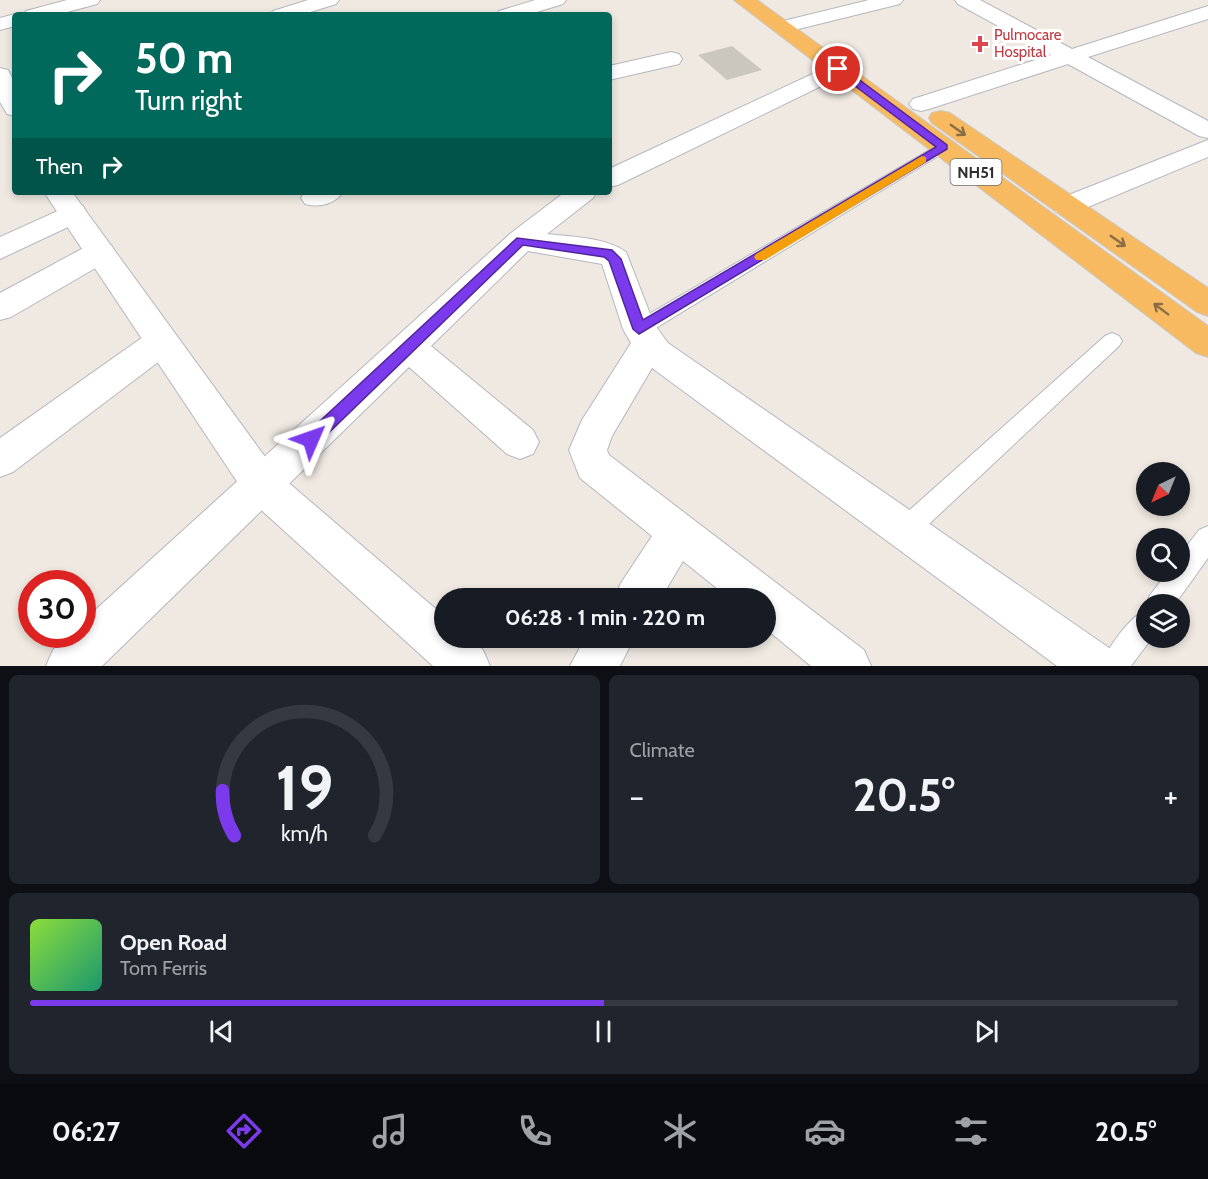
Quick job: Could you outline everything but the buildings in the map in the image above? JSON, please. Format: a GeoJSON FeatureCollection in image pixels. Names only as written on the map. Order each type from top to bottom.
{"type":"FeatureCollection","features":[{"type":"Feature","properties":{"kind":"highway","name":"NH51"},"geometry":{"type":"LineString","coordinates":[[744,0],[792,25],[921,104],[1208,304]]}},
{"type":"Feature","properties":{"kind":"highway","name":"NH51"},"geometry":{"type":"LineString","coordinates":[[772,0],[792,25],[838,69],[1208,344]]}},
{"type":"Feature","properties":{"kind":"street"},"geometry":{"type":"LineString","coordinates":[[44,12],[90,0]]}},
{"type":"Feature","properties":{"kind":"street"},"geometry":{"type":"LineString","coordinates":[[290,12],[329,0]]}},
{"type":"Feature","properties":{"kind":"street"},"geometry":{"type":"LineString","coordinates":[[517,12],[556,0]]}},
{"type":"Feature","properties":{"kind":"street"},"geometry":{"type":"LineString","coordinates":[[792,25],[893,0]]}},
{"type":"Feature","properties":{"kind":"street"},"geometry":{"type":"LineString","coordinates":[[965,0],[1208,131]]}},
{"type":"Feature","properties":{"kind":"street"},"geometry":{"type":"LineString","coordinates":[[1180,5],[1206,14]]}},
{"type":"Feature","properties":{"kind":"street"},"geometry":{"type":"LineString","coordinates":[[921,104],[1206,14]]}},
{"type":"Feature","properties":{"kind":"street"},"geometry":{"type":"LineString","coordinates":[[612,72],[671,59]]}},
{"type":"Feature","properties":{"kind":"street"},"geometry":{"type":"LineString","coordinates":[[612,177],[838,69]]}},
{"type":"Feature","properties":{"kind":"street"},"geometry":{"type":"LineString","coordinates":[[1066,206],[1208,148]]}},
{"type":"Feature","properties":{"kind":"street"},"geometry":{"type":"LineString","coordinates":[[69,666],[409,347],[565,196]]}},
{"type":"Feature","properties":{"kind":"street"},"geometry":{"type":"LineString","coordinates":[[0,249],[65,203],[262,485],[463,664]]}},
{"type":"Feature","properties":{"kind":"street"},"geometry":{"type":"LineString","coordinates":[[521,240],[608,253],[615,259],[644,336],[656,353],[683,375],[1096,666]]}},
{"type":"Feature","properties":{"kind":"street"},"geometry":{"type":"LineString","coordinates":[[0,308],[100,252]]}},
{"type":"Feature","properties":{"kind":"street"},"geometry":{"type":"LineString","coordinates":[[644,336],[595,431],[588,450],[594,466],[750,588]]}},
{"type":"Feature","properties":{"kind":"street"},"geometry":{"type":"LineString","coordinates":[[0,460],[162,341]]}},
{"type":"Feature","properties":{"kind":"street"},"geometry":{"type":"LineString","coordinates":[[409,347],[520,442]]}},
{"type":"Feature","properties":{"kind":"street"},"geometry":{"type":"LineString","coordinates":[[642,588],[678,532]]}},
{"type":"Feature","properties":{"kind":"street"},"geometry":{"type":"LineString","coordinates":[[776,609],[848,666]]}},
{"type":"Feature","properties":{"kind":"street"},"geometry":{"type":"LineString","coordinates":[[593,666],[605,648]]}},
{"type":"Feature","properties":{"kind":"lane"},"geometry":{"type":"LineString","coordinates":[[644,336],[943,147]]}},
{"type":"Feature","properties":{"kind":"lane"},"geometry":{"type":"LineString","coordinates":[[904,531],[1112,340]]}},
{"type":"Feature","properties":{"kind":"lane"},"geometry":{"type":"LineString","coordinates":[[1166,594],[1208,538]]}},
{"type":"Feature","properties":{"kind":"lane"},"geometry":{"type":"LineString","coordinates":[[1114,666],[1136,636]]}},
{"type":"Feature","properties":{"kind":"slow traffic"},"geometry":{"type":"LineString","coordinates":[[760,257],[922,160]]}},
{"type":"Feature","properties":{"kind":"place","name":"Pulmocare Hospital"},"geometry":{"type":"Point","coordinates":[980,44]}},
{"type":"Feature","properties":{"kind":"route"},"geometry":{"type":"LineString","coordinates":[[311,439],[521,240],[608,253],[615,259],[639,329],[943,147],[838,69]]}}]}
